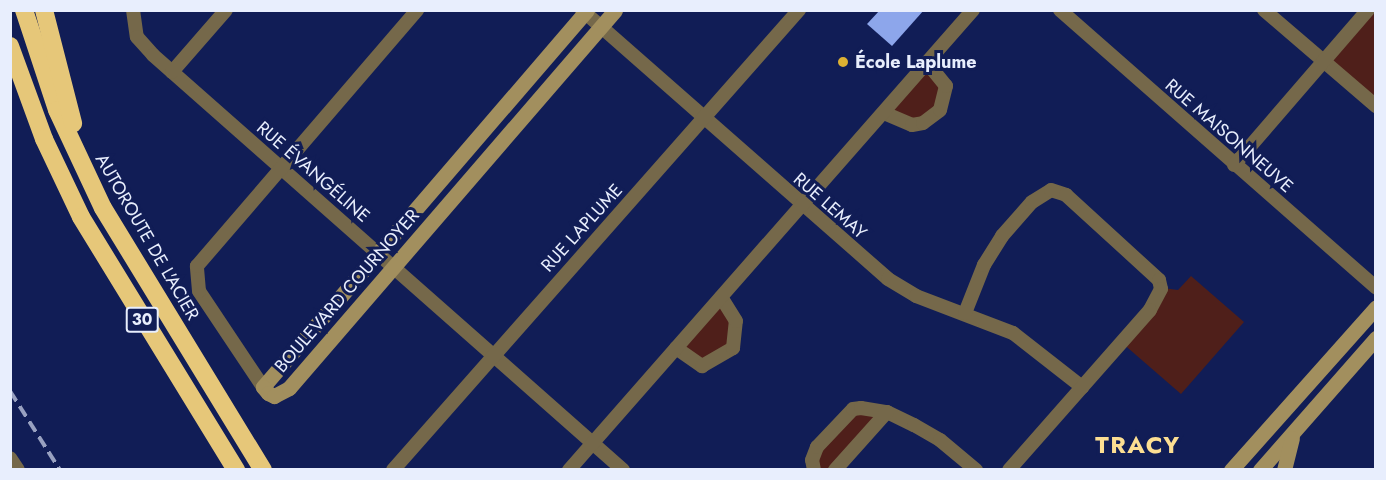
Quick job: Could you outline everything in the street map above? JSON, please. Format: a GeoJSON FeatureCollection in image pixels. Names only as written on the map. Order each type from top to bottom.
{"type":"FeatureCollection","features":[{"type":"Feature","properties":{"kind":"highway","name":"AUTOROUTE DE L'ACIER"},"geometry":{"type":"LineString","coordinates":[[24,10],[53,99],[87,177],[139,273],[263,470]]}},
{"type":"Feature","properties":{"kind":"highway"},"geometry":{"type":"LineString","coordinates":[[44,10],[87,177]]}},
{"type":"Feature","properties":{"kind":"highway","name":"30"},"geometry":{"type":"LineString","coordinates":[[10,46],[28,98],[94,241],[236,470]]}},
{"type":"Feature","properties":{"kind":"highway"},"geometry":{"type":"LineString","coordinates":[[10,62],[28,98]]}},
{"type":"Feature","properties":{"kind":"street","name":"RUE ÉVANGÉLINE"},"geometry":{"type":"LineString","coordinates":[[133,10],[140,43],[624,470]]}},
{"type":"Feature","properties":{"kind":"street"},"geometry":{"type":"LineString","coordinates":[[172,72],[226,10]]}},
{"type":"Feature","properties":{"kind":"street"},"geometry":{"type":"LineString","coordinates":[[263,387],[199,291],[195,276],[200,260],[417,10]]}},
{"type":"Feature","properties":{"kind":"street","name":"BOULEVARD COURNOYER"},"geometry":{"type":"LineString","coordinates":[[585,11],[263,387],[274,396],[289,388],[615,10]]}},
{"type":"Feature","properties":{"kind":"street","name":"RUE LAPLUME"},"geometry":{"type":"LineString","coordinates":[[393,470],[799,10]]}},
{"type":"Feature","properties":{"kind":"street"},"geometry":{"type":"LineString","coordinates":[[569,470],[928,64],[973,10]]}},
{"type":"Feature","properties":{"kind":"street","name":"RUE MAISONNEUVE"},"geometry":{"type":"LineString","coordinates":[[1060,10],[1376,288]]}},
{"type":"Feature","properties":{"kind":"street"},"geometry":{"type":"LineString","coordinates":[[1264,10],[1376,106]]}},
{"type":"Feature","properties":{"kind":"street"},"geometry":{"type":"LineString","coordinates":[[1234,165],[1368,10]]}},
{"type":"Feature","properties":{"kind":"street","name":"RUE LEMAY"},"geometry":{"type":"LineString","coordinates":[[585,11],[600,27],[895,285],[1022,338],[1082,387]]}},
{"type":"Feature","properties":{"kind":"street"},"geometry":{"type":"LineString","coordinates":[[884,112],[912,125],[923,123],[940,110],[946,86],[928,64]]}},
{"type":"Feature","properties":{"kind":"street"},"geometry":{"type":"LineString","coordinates":[[965,313],[984,265],[1002,236],[1032,202],[1051,190],[1066,195],[1156,275],[1161,289],[1150,310],[1009,470]]}},
{"type":"Feature","properties":{"kind":"street"},"geometry":{"type":"LineString","coordinates":[[676,348],[702,366],[733,348],[735,321],[721,297]]}},
{"type":"Feature","properties":{"kind":"street"},"geometry":{"type":"LineString","coordinates":[[1231,470],[1376,307]]}},
{"type":"Feature","properties":{"kind":"street"},"geometry":{"type":"LineString","coordinates":[[1260,470],[1376,338]]}},
{"type":"Feature","properties":{"kind":"street"},"geometry":{"type":"LineString","coordinates":[[814,470],[813,453],[853,409],[887,412],[940,440],[976,470]]}},
{"type":"Feature","properties":{"kind":"street"},"geometry":{"type":"LineString","coordinates":[[836,470],[887,412]]}},
{"type":"Feature","properties":{"kind":"street"},"geometry":{"type":"LineString","coordinates":[[1284,470],[1287,449],[1298,426]]}},
{"type":"Feature","properties":{"kind":"street"},"geometry":{"type":"LineString","coordinates":[[10,458],[18,470]]}},
{"type":"Feature","properties":{"kind":"shaded area"},"geometry":{"type":"Polygon","coordinates":[[[1375,11],[1375,105],[1327,63],[1375,11]]]}},
{"type":"Feature","properties":{"kind":"shaded area"},"geometry":{"type":"Polygon","coordinates":[[[928,67],[945,94],[923,122],[886,115],[928,67]]]}},
{"type":"Feature","properties":{"kind":"shaded area"},"geometry":{"type":"Polygon","coordinates":[[[1191,276],[1244,322],[1181,394],[1121,342],[1163,288],[1178,290],[1191,276]]]}},
{"type":"Feature","properties":{"kind":"shaded area"},"geometry":{"type":"Polygon","coordinates":[[[725,301],[735,340],[711,362],[680,349],[725,301]]]}},
{"type":"Feature","properties":{"kind":"shaded area"},"geometry":{"type":"Polygon","coordinates":[[[854,410],[883,413],[832,470],[817,469],[814,454],[854,410]]]}},
{"type":"Feature","properties":{"kind":"building"},"geometry":{"type":"Polygon","coordinates":[[[880,10],[924,10],[892,46],[867,24],[880,10]]]}},
{"type":"Feature","properties":{"kind":"railway"},"geometry":{"type":"LineString","coordinates":[[10,391],[60,470]]}},
{"type":"Feature","properties":{"kind":"place","name":"École Laplume"},"geometry":{"type":"Point","coordinates":[843,62]}},
{"type":"Feature","properties":{"kind":"district","name":"TRACY"},"geometry":{"type":"Point","coordinates":[1138,445]}}]}
